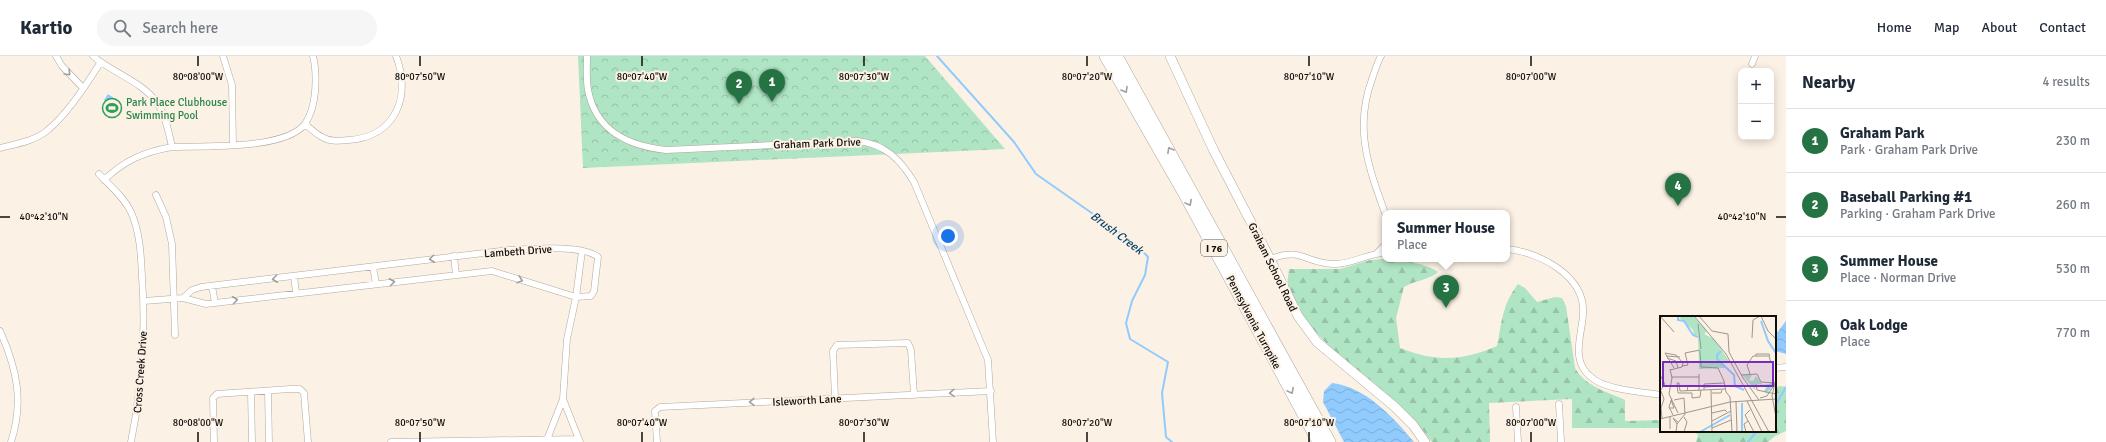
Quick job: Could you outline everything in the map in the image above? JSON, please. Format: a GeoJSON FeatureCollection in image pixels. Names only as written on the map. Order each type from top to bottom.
{"type":"FeatureCollection","features":[{"type":"Feature","properties":{"kind":"highway","name":"Pennsylvania Turnpike"},"geometry":{"type":"LineString","coordinates":[[1105,56],[1183,192],[1318,442]]}},
{"type":"Feature","properties":{"kind":"highway","name":"Pennsylvania Turnpike"},"geometry":{"type":"LineString","coordinates":[[1117,56],[1330,442]]}},
{"type":"Feature","properties":{"kind":"street"},"geometry":{"type":"LineString","coordinates":[[56,56],[62,66],[83,88]]}},
{"type":"Feature","properties":{"kind":"street"},"geometry":{"type":"LineString","coordinates":[[93,56],[100,63],[147,92],[158,105],[165,119],[172,146]]}},
{"type":"Feature","properties":{"kind":"street"},"geometry":{"type":"LineString","coordinates":[[223,56],[232,85],[233,145]]}},
{"type":"Feature","properties":{"kind":"street"},"geometry":{"type":"LineString","coordinates":[[104,180],[128,160],[172,146],[233,145],[274,141],[296,132],[304,124],[314,101],[316,78],[313,56]]}},
{"type":"Feature","properties":{"kind":"street"},"geometry":{"type":"LineString","coordinates":[[304,124],[322,138],[336,141],[354,140],[377,133],[396,113],[400,103],[403,89],[402,77],[396,56]]}},
{"type":"Feature","properties":{"kind":"street","name":"Graham Park Drive"},"geometry":{"type":"LineString","coordinates":[[587,56],[588,90],[596,111],[606,126],[624,140],[643,148],[666,150],[857,140],[870,142],[889,152],[904,165],[914,182],[988,360],[993,442]]}},
{"type":"Feature","properties":{"kind":"street","name":"Graham School Road"},"geometry":{"type":"LineString","coordinates":[[1170,56],[1214,151],[1298,316],[1317,342],[1395,407],[1413,425],[1425,442]]}},
{"type":"Feature","properties":{"kind":"street"},"geometry":{"type":"LineString","coordinates":[[1382,56],[1369,87],[1365,107],[1364,144],[1369,167],[1384,210]]}},
{"type":"Feature","properties":{"kind":"street"},"geometry":{"type":"LineString","coordinates":[[1752,64],[1755,56]]}},
{"type":"Feature","properties":{"kind":"street"},"geometry":{"type":"LineString","coordinates":[[0,148],[33,138],[48,130],[83,88],[100,63]]}},
{"type":"Feature","properties":{"kind":"street","name":"Cross Creek Drive"},"geometry":{"type":"LineString","coordinates":[[99,174],[130,210],[137,227],[140,242],[144,301],[141,381],[132,442]]}},
{"type":"Feature","properties":{"kind":"street"},"geometry":{"type":"LineString","coordinates":[[156,195],[166,217],[172,244],[175,335]]}},
{"type":"Feature","properties":{"kind":"street","name":"Lambeth Drive"},"geometry":{"type":"LineString","coordinates":[[554,248],[592,252],[598,257],[594,291],[591,296],[576,297],[492,271],[206,304],[183,298],[192,290],[212,286],[509,250],[554,248]]}},
{"type":"Feature","properties":{"kind":"street"},"geometry":{"type":"LineString","coordinates":[[1378,253],[1382,248]]}},
{"type":"Feature","properties":{"kind":"street"},"geometry":{"type":"LineString","coordinates":[[1510,250],[1532,255],[1548,262],[1563,272],[1578,290],[1584,314],[1579,343],[1579,354],[1584,369],[1591,378],[1612,386],[1660,395]]}},
{"type":"Feature","properties":{"kind":"street"},"geometry":{"type":"LineString","coordinates":[[546,440],[563,399],[567,339],[576,297],[582,251]]}},
{"type":"Feature","properties":{"kind":"street"},"geometry":{"type":"LineString","coordinates":[[1270,259],[1290,253],[1298,254],[1324,263],[1341,264],[1382,253]]}},
{"type":"Feature","properties":{"kind":"street"},"geometry":{"type":"LineString","coordinates":[[454,256],[456,275]]}},
{"type":"Feature","properties":{"kind":"street"},"geometry":{"type":"LineString","coordinates":[[373,267],[376,284]]}},
{"type":"Feature","properties":{"kind":"street"},"geometry":{"type":"LineString","coordinates":[[294,276],[296,293]]}},
{"type":"Feature","properties":{"kind":"street"},"geometry":{"type":"LineString","coordinates":[[212,286],[215,303]]}},
{"type":"Feature","properties":{"kind":"street"},"geometry":{"type":"LineString","coordinates":[[144,301],[183,298]]}},
{"type":"Feature","properties":{"kind":"street"},"geometry":{"type":"LineString","coordinates":[[0,331],[12,358],[17,387],[17,422],[11,442]]}},
{"type":"Feature","properties":{"kind":"street"},"geometry":{"type":"LineString","coordinates":[[835,398],[833,351],[837,345],[908,343],[911,350],[914,394]]}},
{"type":"Feature","properties":{"kind":"street"},"geometry":{"type":"LineString","coordinates":[[1776,368],[1786,366]]}},
{"type":"Feature","properties":{"kind":"street"},"geometry":{"type":"LineString","coordinates":[[214,442],[213,398],[217,394],[300,389],[304,393],[308,442]]}},
{"type":"Feature","properties":{"kind":"street"},"geometry":{"type":"LineString","coordinates":[[268,391],[269,442]]}},
{"type":"Feature","properties":{"kind":"street"},"geometry":{"type":"LineString","coordinates":[[251,392],[252,442]]}},
{"type":"Feature","properties":{"kind":"street","name":"Isleworth Lane"},"geometry":{"type":"LineString","coordinates":[[657,442],[655,411],[660,407],[914,394],[991,392]]}},
{"type":"Feature","properties":{"kind":"street"},"geometry":{"type":"LineString","coordinates":[[391,442],[579,440],[563,399]]}},
{"type":"Feature","properties":{"kind":"street"},"geometry":{"type":"LineString","coordinates":[[1559,404],[1561,442]]}},
{"type":"Feature","properties":{"kind":"street"},"geometry":{"type":"LineString","coordinates":[[1516,407],[1518,442]]}},
{"type":"Feature","properties":{"kind":"green space"},"geometry":{"type":"Polygon","coordinates":[[[578,56],[925,56],[1005,149],[583,168],[578,56]]]}},
{"type":"Feature","properties":{"kind":"green space"},"geometry":{"type":"Polygon","coordinates":[[[1382,259],[1382,262],[1413,262],[1438,272],[1404,287],[1396,318],[1400,348],[1425,356],[1448,358],[1460,357],[1472,355],[1497,346],[1506,307],[1518,284],[1525,288],[1537,302],[1555,297],[1562,298],[1566,306],[1575,368],[1585,380],[1597,388],[1625,400],[1625,421],[1660,420],[1660,428],[1572,428],[1572,399],[1489,403],[1490,442],[1432,442],[1414,419],[1329,346],[1306,322],[1287,286],[1289,269],[1340,269],[1370,260],[1382,259]]]}},
{"type":"Feature","properties":{"kind":"green space"},"geometry":{"type":"Polygon","coordinates":[[[1780,386],[1786,387],[1786,431],[1775,436],[1768,442],[1696,442],[1698,435],[1695,432],[1776,432],[1776,388],[1780,386]]]}},
{"type":"Feature","properties":{"kind":"water","name":"Park Place Clubhouse Swimming Pool"},"geometry":{"type":"Polygon","coordinates":[[[108,94],[121,103],[111,116],[105,111],[109,105],[104,100],[108,94]]]}},
{"type":"Feature","properties":{"kind":"water"},"geometry":{"type":"Polygon","coordinates":[[[1786,321],[1786,354],[1776,351],[1776,334],[1786,321]]]}},
{"type":"Feature","properties":{"kind":"water"},"geometry":{"type":"Polygon","coordinates":[[[1332,383],[1356,390],[1367,397],[1388,413],[1414,442],[1344,442],[1323,402],[1324,391],[1332,383]]]}},
{"type":"Feature","properties":{"kind":"waterway","name":"Brush Creek"},"geometry":{"type":"LineString","coordinates":[[937,56],[1014,142],[1036,174],[1136,244],[1148,257],[1145,275],[1132,301],[1126,323],[1130,339],[1168,362],[1162,393],[1166,437],[1172,442]]}},
{"type":"Feature","properties":{"kind":"waterway"},"geometry":{"type":"LineString","coordinates":[[1776,404],[1786,387]]}},
{"type":"Feature","properties":{"kind":"waterway"},"geometry":{"type":"LineString","coordinates":[[1748,442],[1756,432]]}},
{"type":"Feature","properties":{"kind":"place","name":"Graham Park"},"geometry":{"type":"Point","coordinates":[772,102]}},
{"type":"Feature","properties":{"kind":"place","name":"Baseball Parking #1"},"geometry":{"type":"Point","coordinates":[739,104]}},
{"type":"Feature","properties":{"kind":"place","name":"Park Place Clubhouse Swimming Pool"},"geometry":{"type":"Point","coordinates":[112,108]}},
{"type":"Feature","properties":{"kind":"place","name":"Oak Lodge"},"geometry":{"type":"Point","coordinates":[1678,206]}},
{"type":"Feature","properties":{"kind":"place","name":"Summer House"},"geometry":{"type":"Point","coordinates":[1446,308]}}]}
